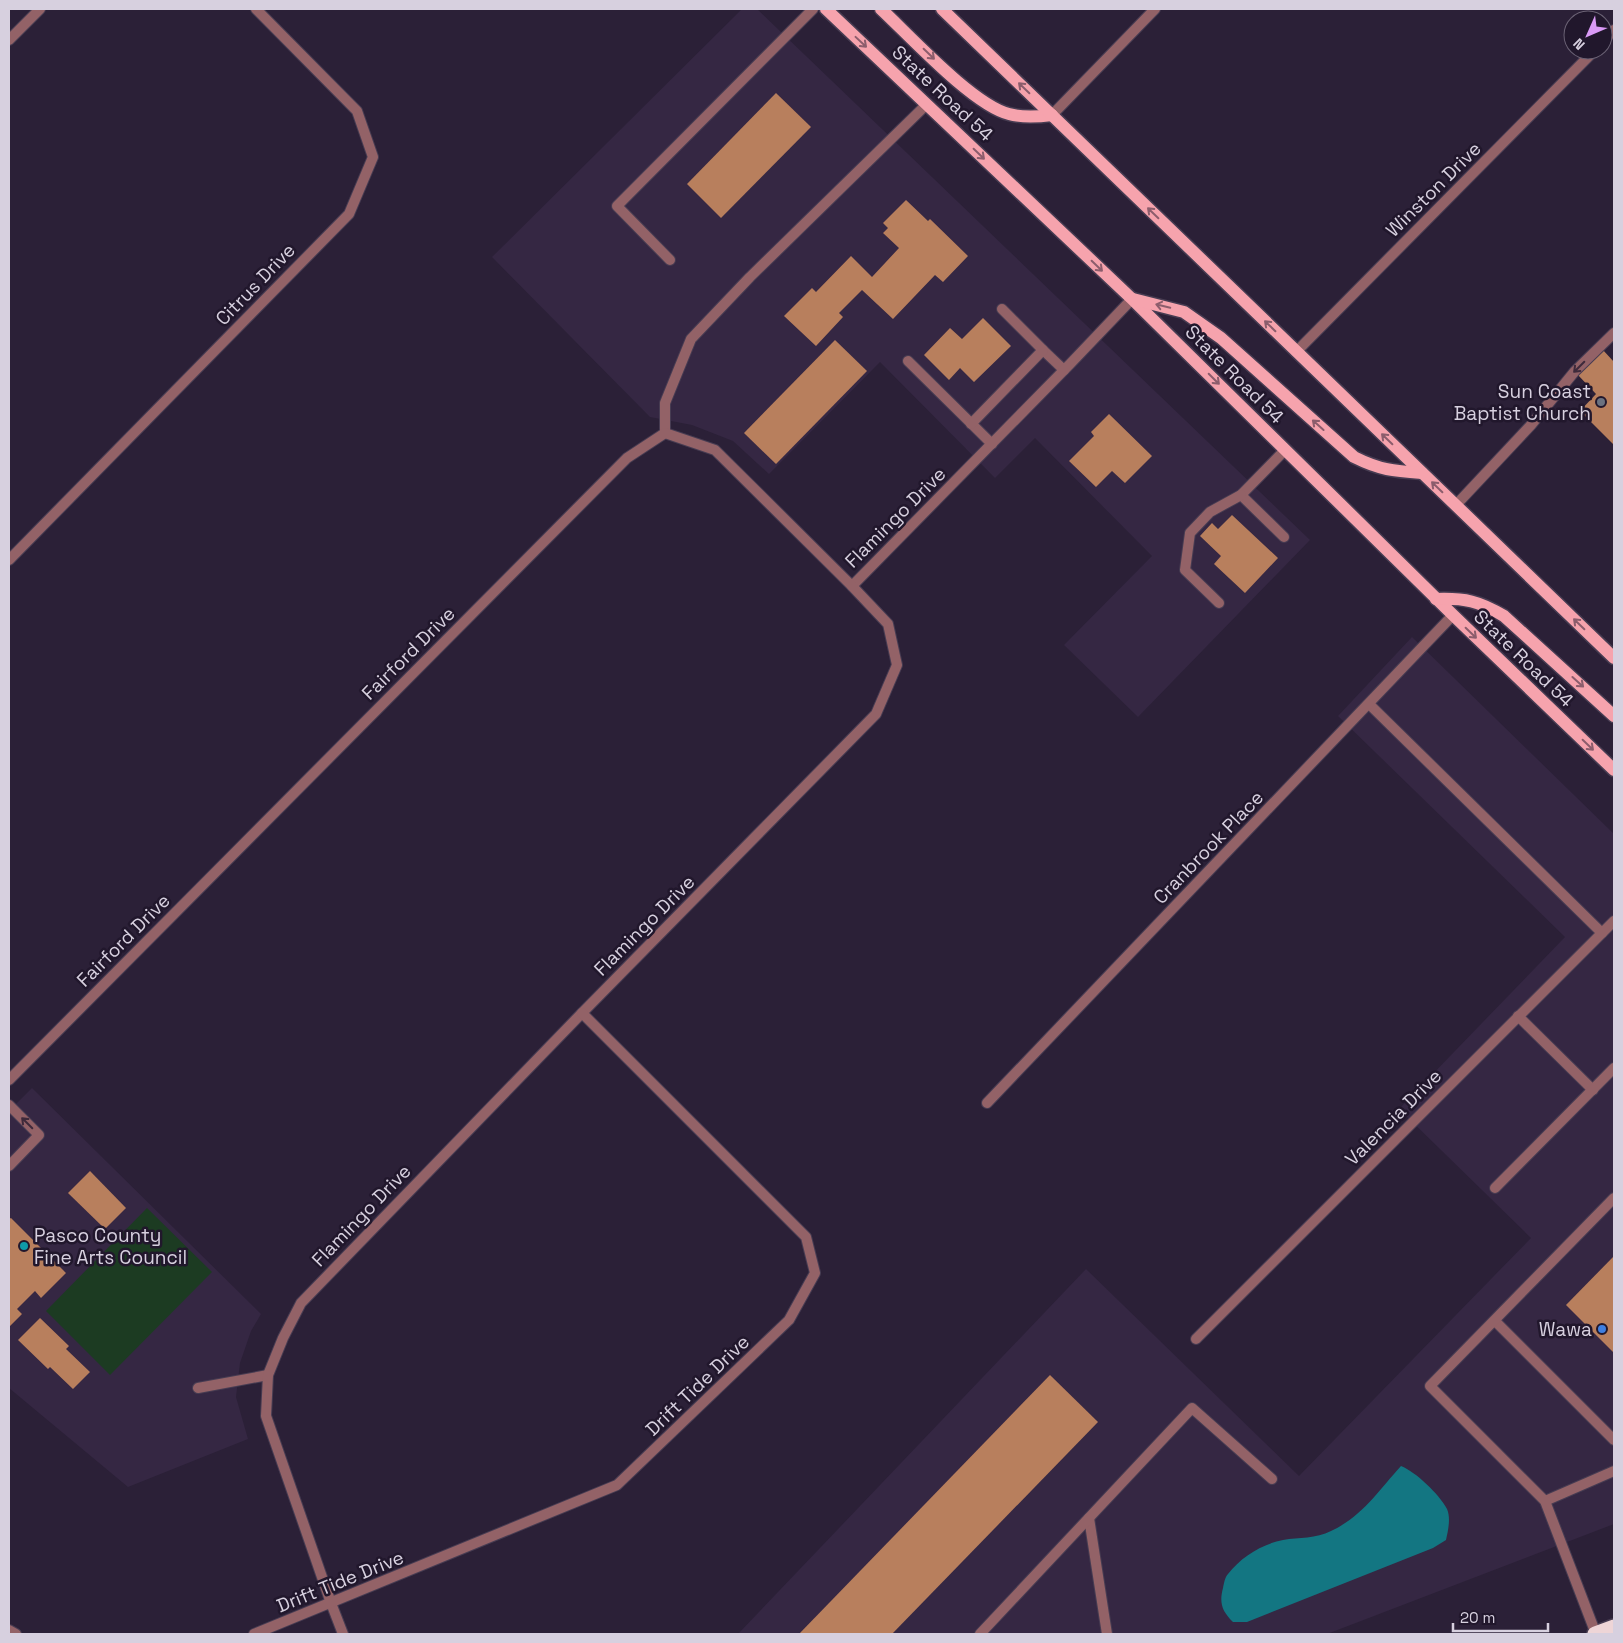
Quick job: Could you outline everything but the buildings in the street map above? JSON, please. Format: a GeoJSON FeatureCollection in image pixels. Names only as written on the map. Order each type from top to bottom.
{"type":"FeatureCollection","features":[{"type":"Feature","properties":{"kind":"highway"},"geometry":{"type":"LineString","coordinates":[[1596,1634],[1614,1627]]}},
{"type":"Feature","properties":{"kind":"main road","name":"State Road 54"},"geometry":{"type":"LineString","coordinates":[[826,9],[1132,298],[1453,615],[1614,770]]}},
{"type":"Feature","properties":{"kind":"main road"},"geometry":{"type":"LineString","coordinates":[[881,9],[951,75],[992,108],[1023,117],[1052,115]]}},
{"type":"Feature","properties":{"kind":"main road"},"geometry":{"type":"LineString","coordinates":[[942,9],[1614,658]]}},
{"type":"Feature","properties":{"kind":"main road"},"geometry":{"type":"LineString","coordinates":[[1132,298],[1184,312],[1221,338],[1354,457],[1371,466],[1388,471],[1422,473]]}},
{"type":"Feature","properties":{"kind":"main road"},"geometry":{"type":"LineString","coordinates":[[1436,598],[1472,600],[1504,616],[1614,716]]}},
{"type":"Feature","properties":{"kind":"street"},"geometry":{"type":"LineString","coordinates":[[9,40],[40,9]]}},
{"type":"Feature","properties":{"kind":"street","name":"Citrus Drive"},"geometry":{"type":"LineString","coordinates":[[9,560],[349,214],[373,157],[357,111],[256,9]]}},
{"type":"Feature","properties":{"kind":"street"},"geometry":{"type":"LineString","coordinates":[[670,260],[617,206],[813,9]]}},
{"type":"Feature","properties":{"kind":"street"},"geometry":{"type":"LineString","coordinates":[[1052,115],[1155,9]]}},
{"type":"Feature","properties":{"kind":"street","name":"Winston Drive"},"geometry":{"type":"LineString","coordinates":[[1296,352],[1584,60]]}},
{"type":"Feature","properties":{"kind":"street"},"geometry":{"type":"LineString","coordinates":[[852,586],[715,450],[665,433],[665,403],[692,339],[750,277],[927,104]]}},
{"type":"Feature","properties":{"kind":"street","name":"Flamingo Drive"},"geometry":{"type":"LineString","coordinates":[[344,1634],[331,1603],[266,1416],[268,1376],[283,1338],[301,1303],[582,1013],[876,714],[897,665],[888,624],[852,586],[1132,298]]}},
{"type":"Feature","properties":{"kind":"street"},"geometry":{"type":"LineString","coordinates":[[1002,309],[1064,370]]}},
{"type":"Feature","properties":{"kind":"street"},"geometry":{"type":"LineString","coordinates":[[1456,505],[1531,425],[1575,371],[1614,333]]}},
{"type":"Feature","properties":{"kind":"street"},"geometry":{"type":"LineString","coordinates":[[972,424],[1043,350]]}},
{"type":"Feature","properties":{"kind":"street"},"geometry":{"type":"LineString","coordinates":[[908,361],[992,444]]}},
{"type":"Feature","properties":{"kind":"street","name":"Fairford Drive"},"geometry":{"type":"LineString","coordinates":[[9,1080],[627,458],[665,433]]}},
{"type":"Feature","properties":{"kind":"street"},"geometry":{"type":"LineString","coordinates":[[1220,603],[1185,570],[1190,532],[1210,512],[1241,495],[1285,450]]}},
{"type":"Feature","properties":{"kind":"street"},"geometry":{"type":"LineString","coordinates":[[1241,495],[1284,537]]}},
{"type":"Feature","properties":{"kind":"street","name":"Cranbrook Place"},"geometry":{"type":"LineString","coordinates":[[987,1104],[1453,615]]}},
{"type":"Feature","properties":{"kind":"street"},"geometry":{"type":"LineString","coordinates":[[1369,704],[1602,933]]}},
{"type":"Feature","properties":{"kind":"street","name":"Valencia Drive"},"geometry":{"type":"LineString","coordinates":[[1196,1338],[1614,921]]}},
{"type":"Feature","properties":{"kind":"street","name":"Drift Tide Drive"},"geometry":{"type":"LineString","coordinates":[[254,1634],[617,1485],[789,1320],[815,1273],[806,1237],[582,1013]]}},
{"type":"Feature","properties":{"kind":"street"},"geometry":{"type":"LineString","coordinates":[[1518,1016],[1593,1090]]}},
{"type":"Feature","properties":{"kind":"street"},"geometry":{"type":"LineString","coordinates":[[1496,1188],[1614,1068]]}},
{"type":"Feature","properties":{"kind":"street"},"geometry":{"type":"LineString","coordinates":[[9,1105],[39,1135],[9,1166]]}},
{"type":"Feature","properties":{"kind":"street"},"geometry":{"type":"LineString","coordinates":[[1596,1634],[1545,1501],[1430,1386],[1614,1198]]}},
{"type":"Feature","properties":{"kind":"street"},"geometry":{"type":"LineString","coordinates":[[1495,1321],[1614,1440]]}},
{"type":"Feature","properties":{"kind":"street"},"geometry":{"type":"LineString","coordinates":[[198,1388],[268,1376]]}},
{"type":"Feature","properties":{"kind":"street"},"geometry":{"type":"LineString","coordinates":[[980,1634],[1192,1408],[1272,1479]]}},
{"type":"Feature","properties":{"kind":"street"},"geometry":{"type":"LineString","coordinates":[[1545,1501],[1614,1472]]}},
{"type":"Feature","properties":{"kind":"street"},"geometry":{"type":"LineString","coordinates":[[1089,1518],[1107,1634]]}},
{"type":"Feature","properties":{"kind":"street"},"geometry":{"type":"LineString","coordinates":[[9,1630],[16,1634]]}},
{"type":"Feature","properties":{"kind":"shaded area"},"geometry":{"type":"Polygon","coordinates":[[[742,9],[757,9],[1310,540],[1138,717],[1064,645],[1152,556],[1035,438],[995,478],[880,362],[769,474],[733,441],[692,425],[650,417],[492,257],[742,9]]]}},
{"type":"Feature","properties":{"kind":"shaded area"},"geometry":{"type":"Polygon","coordinates":[[[1412,637],[1614,834],[1614,1524],[1327,1634],[738,1634],[1086,1269],[1299,1476],[1531,1238],[1399,1109],[1565,937],[1338,716],[1412,637]]]}},
{"type":"Feature","properties":{"kind":"shaded area"},"geometry":{"type":"Polygon","coordinates":[[[32,1088],[261,1314],[251,1331],[240,1363],[236,1397],[248,1439],[128,1487],[9,1388],[9,1111],[32,1088]]]}},
{"type":"Feature","properties":{"kind":"shaded area"},"geometry":{"type":"Polygon","coordinates":[[[147,1208],[212,1272],[110,1375],[46,1311],[147,1208]]]}},
{"type":"Feature","properties":{"kind":"shaded area"},"geometry":{"type":"Polygon","coordinates":[[[1401,1466],[1427,1484],[1447,1509],[1449,1520],[1446,1540],[1433,1548],[1247,1622],[1233,1622],[1229,1618],[1222,1606],[1222,1593],[1226,1577],[1239,1562],[1252,1552],[1275,1542],[1325,1534],[1342,1525],[1369,1502],[1401,1466]]]}},
{"type":"Feature","properties":{"kind":"place","name":"Sun Coast Baptist Church"},"geometry":{"type":"Point","coordinates":[1601,402]}},
{"type":"Feature","properties":{"kind":"place","name":"Pasco County Fine Arts Council"},"geometry":{"type":"Point","coordinates":[24,1246]}},
{"type":"Feature","properties":{"kind":"place","name":"Wawa"},"geometry":{"type":"Point","coordinates":[1602,1329]}}]}
